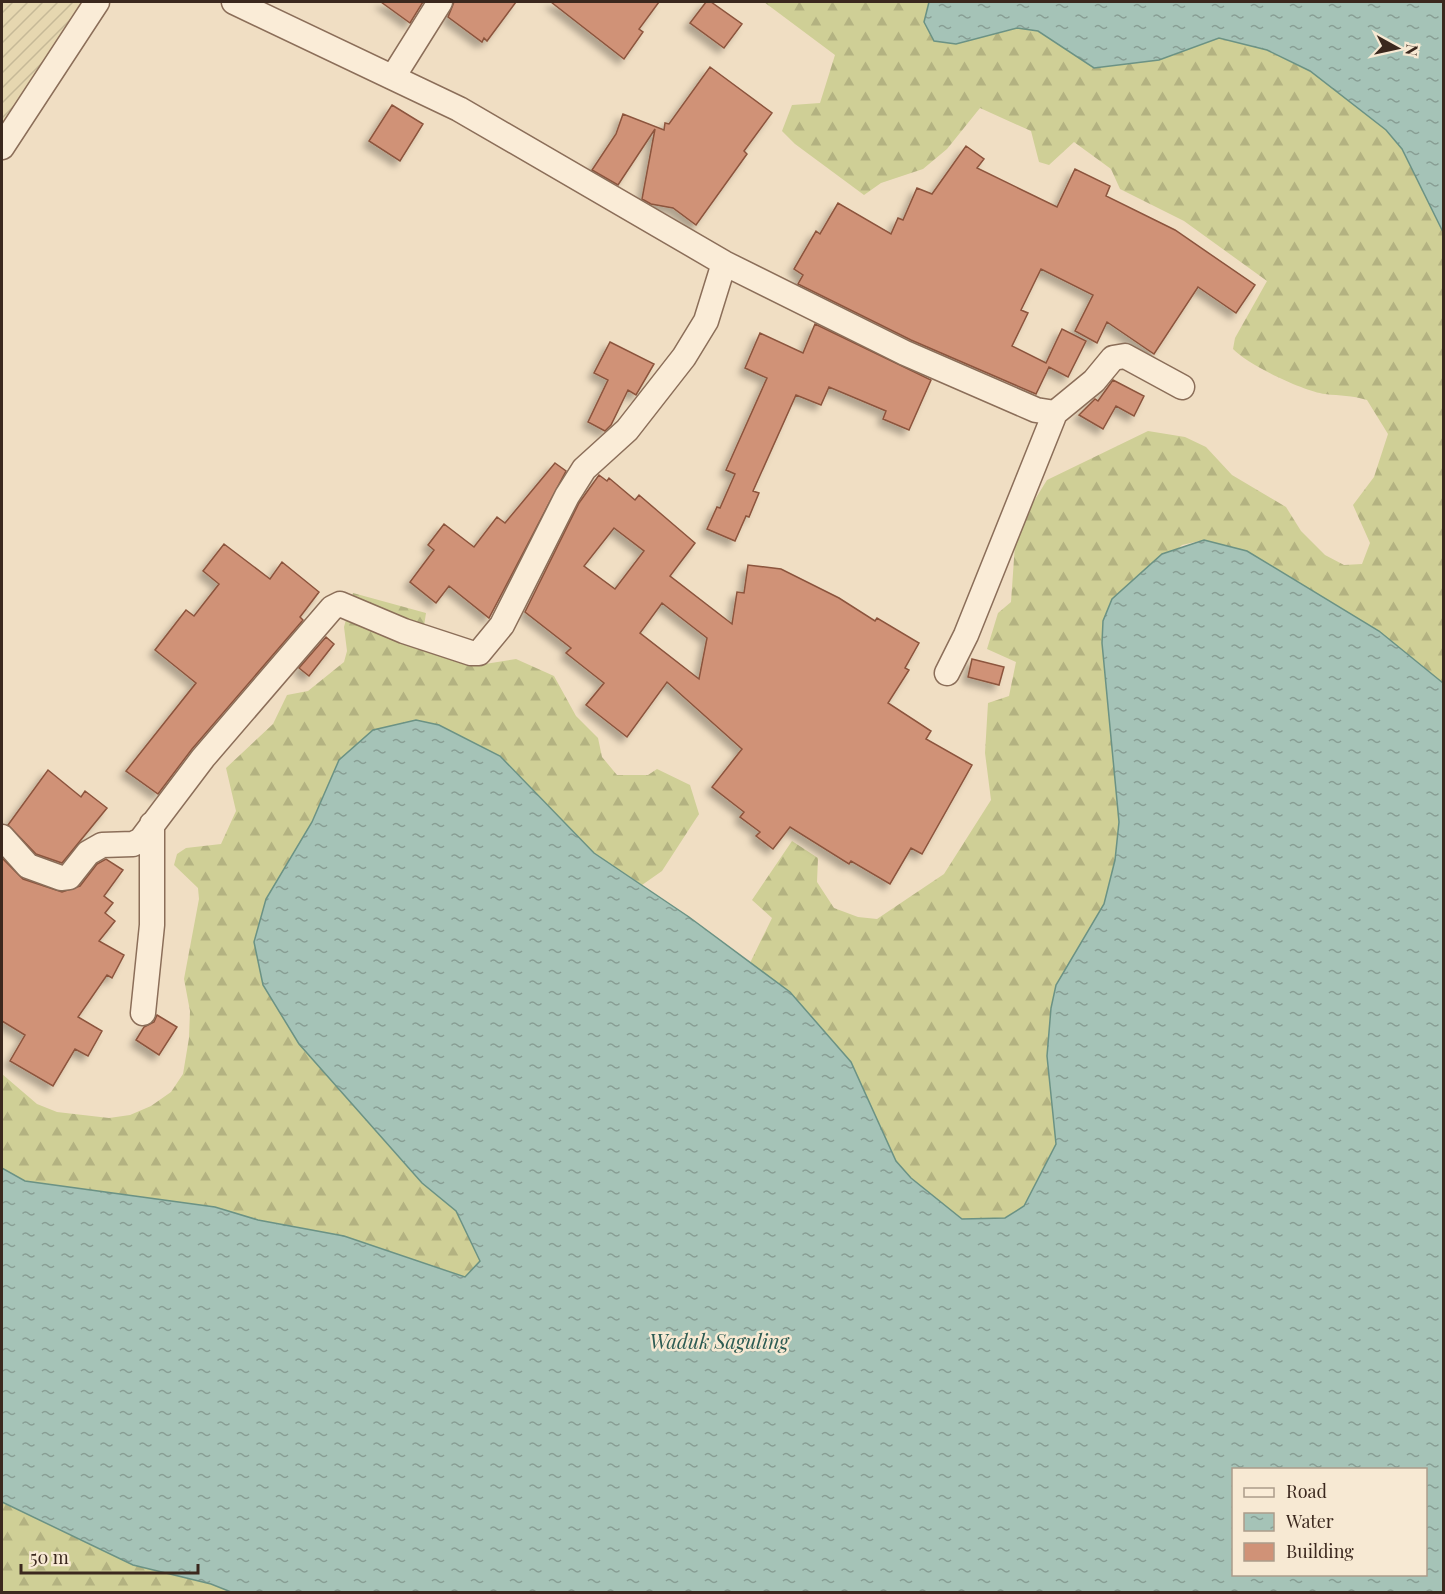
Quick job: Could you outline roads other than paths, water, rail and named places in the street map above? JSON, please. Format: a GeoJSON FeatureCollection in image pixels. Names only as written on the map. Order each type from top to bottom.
{"type":"FeatureCollection","features":[{"type":"Feature","properties":{"kind":"street"},"geometry":{"type":"LineString","coordinates":[[2,147],[97,2]]}},
{"type":"Feature","properties":{"kind":"street"},"geometry":{"type":"LineString","coordinates":[[234,2],[459,108],[724,263],[905,353],[1036,410],[1055,413]]}},
{"type":"Feature","properties":{"kind":"street"},"geometry":{"type":"LineString","coordinates":[[393,77],[440,2]]}},
{"type":"Feature","properties":{"kind":"street"},"geometry":{"type":"LineString","coordinates":[[2,837],[28,866],[61,878],[69,876],[88,853],[102,845],[133,844],[141,840],[203,758],[332,608],[340,604],[404,631],[471,653],[483,649],[502,625],[567,496],[584,470],[627,430],[684,357],[706,321],[724,263]]}},
{"type":"Feature","properties":{"kind":"street"},"geometry":{"type":"LineString","coordinates":[[947,673],[966,635],[1055,413],[1094,381],[1113,357],[1125,356],[1182,387]]}},
{"type":"Feature","properties":{"kind":"street"},"geometry":{"type":"LineString","coordinates":[[143,1013],[152,924],[152,824]]}},
{"type":"Feature","properties":{"kind":"water"},"geometry":{"type":"Polygon","coordinates":[[[929,2],[1443,2],[1443,232],[1402,149],[1386,130],[1310,71],[1267,50],[1219,38],[1159,60],[1094,68],[1038,31],[1017,28],[956,44],[934,41],[924,22],[929,2]]]}},
{"type":"Feature","properties":{"kind":"water","name":"Waduk Saguling"},"geometry":{"type":"Polygon","coordinates":[[[1204,540],[1247,551],[1379,631],[1443,683],[1443,1592],[231,1592],[211,1584],[133,1565],[2,1502],[2,1168],[25,1181],[215,1207],[258,1220],[344,1236],[465,1277],[480,1261],[456,1211],[422,1183],[299,1044],[263,985],[254,942],[266,899],[312,822],[339,760],[373,730],[416,720],[439,725],[500,756],[594,853],[689,917],[790,992],[851,1062],[896,1161],[911,1178],[962,1219],[1005,1218],[1024,1206],[1056,1144],[1047,1056],[1051,1008],[1056,985],[1104,904],[1115,860],[1119,822],[1102,643],[1103,621],[1112,599],[1162,554],[1204,540]]]}}]}
